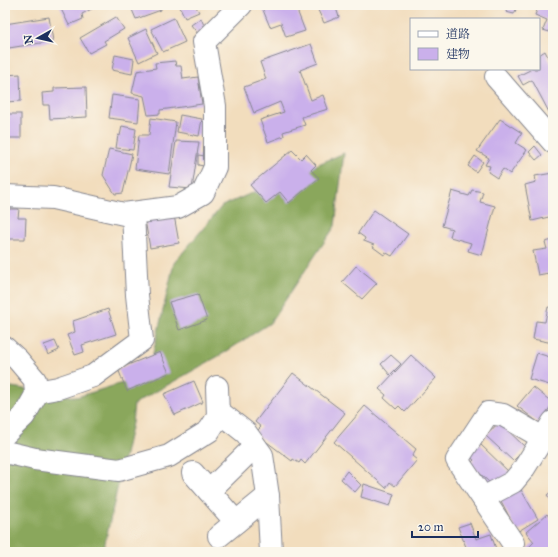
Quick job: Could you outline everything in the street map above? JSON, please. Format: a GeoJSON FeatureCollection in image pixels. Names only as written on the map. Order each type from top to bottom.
{"type":"FeatureCollection","features":[{"type":"Feature","properties":{"kind":"street"},"geometry":{"type":"LineString","coordinates":[[5,196],[53,198],[124,214],[178,207],[203,193],[215,167],[214,106],[204,42],[241,5]]}},
{"type":"Feature","properties":{"kind":"street"},"geometry":{"type":"LineString","coordinates":[[496,77],[553,142]]}},
{"type":"Feature","properties":{"kind":"street"},"geometry":{"type":"LineString","coordinates":[[36,392],[58,388],[93,376],[142,340],[137,295],[133,212]]}},
{"type":"Feature","properties":{"kind":"street"},"geometry":{"type":"LineString","coordinates":[[5,348],[18,360],[35,380],[36,392],[36,395],[24,416],[5,434]]}},
{"type":"Feature","properties":{"kind":"street"},"geometry":{"type":"LineString","coordinates":[[5,452],[35,459],[119,470],[169,456],[209,431],[218,417],[217,387]]}},
{"type":"Feature","properties":{"kind":"street"},"geometry":{"type":"LineString","coordinates":[[218,411],[246,433],[262,455],[268,496],[271,552]]}},
{"type":"Feature","properties":{"kind":"street"},"geometry":{"type":"LineString","coordinates":[[483,498],[513,482],[523,470],[548,430],[503,415],[488,413],[457,460],[513,543]]}},
{"type":"Feature","properties":{"kind":"street"},"geometry":{"type":"LineString","coordinates":[[210,492],[255,446]]}},
{"type":"Feature","properties":{"kind":"street"},"geometry":{"type":"LineString","coordinates":[[193,473],[236,522]]}},
{"type":"Feature","properties":{"kind":"street"},"geometry":{"type":"LineString","coordinates":[[219,536],[268,496]]}},
{"type":"Feature","properties":{"kind":"green space"},"geometry":{"type":"Polygon","coordinates":[[[344,153],[335,226],[270,323],[224,353],[134,404],[132,423],[103,552],[5,552],[5,386],[77,397],[148,375],[174,263],[222,206],[344,153]]]}},
{"type":"Feature","properties":{"kind":"building"},"geometry":{"type":"Polygon","coordinates":[[[59,5],[99,5],[82,14],[83,19],[69,25],[59,5]]]}},
{"type":"Feature","properties":{"kind":"building"},"geometry":{"type":"Polygon","coordinates":[[[130,5],[160,5],[161,10],[136,19],[130,5]]]}},
{"type":"Feature","properties":{"kind":"building"},"geometry":{"type":"Polygon","coordinates":[[[179,5],[195,5],[199,12],[185,18],[179,5]]]}},
{"type":"Feature","properties":{"kind":"building"},"geometry":{"type":"Polygon","coordinates":[[[261,5],[295,5],[305,31],[286,37],[281,23],[270,27],[261,5]]]}},
{"type":"Feature","properties":{"kind":"building"},"geometry":{"type":"Polygon","coordinates":[[[324,5],[336,8],[339,17],[324,23],[317,8],[324,5]]]}},
{"type":"Feature","properties":{"kind":"building"},"geometry":{"type":"Polygon","coordinates":[[[508,5],[518,5],[514,14],[506,12],[508,5]]]}},
{"type":"Feature","properties":{"kind":"building"},"geometry":{"type":"Polygon","coordinates":[[[539,5],[553,5],[553,33],[543,30],[547,20],[535,15],[539,5]]]}},
{"type":"Feature","properties":{"kind":"building"},"geometry":{"type":"Polygon","coordinates":[[[49,17],[53,41],[9,48],[5,24],[49,17]]]}},
{"type":"Feature","properties":{"kind":"building"},"geometry":{"type":"Polygon","coordinates":[[[116,17],[124,29],[104,41],[106,44],[89,53],[80,38],[116,17]]]}},
{"type":"Feature","properties":{"kind":"building"},"geometry":{"type":"Polygon","coordinates":[[[174,18],[185,42],[163,52],[151,29],[174,18]]]}},
{"type":"Feature","properties":{"kind":"building"},"geometry":{"type":"Polygon","coordinates":[[[201,18],[205,28],[198,34],[191,25],[201,18]]]}},
{"type":"Feature","properties":{"kind":"building"},"geometry":{"type":"Polygon","coordinates":[[[146,29],[157,53],[139,62],[128,38],[146,29]]]}},
{"type":"Feature","properties":{"kind":"building"},"geometry":{"type":"Polygon","coordinates":[[[311,44],[318,63],[300,70],[311,100],[323,95],[328,109],[302,117],[305,125],[283,132],[284,136],[268,142],[260,120],[284,112],[280,102],[254,113],[244,87],[266,79],[260,62],[311,44]]]}},
{"type":"Feature","properties":{"kind":"building"},"geometry":{"type":"Polygon","coordinates":[[[545,51],[553,67],[553,113],[550,114],[532,80],[523,85],[518,76],[530,70],[540,70],[540,54],[545,51]]]}},
{"type":"Feature","properties":{"kind":"building"},"geometry":{"type":"Polygon","coordinates":[[[115,55],[134,59],[132,74],[112,70],[115,55]]]}},
{"type":"Feature","properties":{"kind":"building"},"geometry":{"type":"Polygon","coordinates":[[[175,61],[176,66],[181,66],[183,79],[198,77],[202,104],[160,110],[160,114],[148,115],[144,96],[132,93],[137,71],[156,68],[155,63],[175,61]]]}},
{"type":"Feature","properties":{"kind":"building"},"geometry":{"type":"Polygon","coordinates":[[[20,74],[21,101],[5,102],[5,75],[20,74]]]}},
{"type":"Feature","properties":{"kind":"building"},"geometry":{"type":"Polygon","coordinates":[[[86,87],[87,117],[50,119],[49,105],[43,105],[42,93],[54,92],[54,88],[86,87]]]}},
{"type":"Feature","properties":{"kind":"building"},"geometry":{"type":"Polygon","coordinates":[[[112,95],[140,99],[138,122],[109,118],[112,95]]]}},
{"type":"Feature","properties":{"kind":"building"},"geometry":{"type":"Polygon","coordinates":[[[5,114],[21,114],[21,138],[5,138],[5,114]]]}},
{"type":"Feature","properties":{"kind":"building"},"geometry":{"type":"Polygon","coordinates":[[[180,115],[202,119],[199,136],[177,132],[180,115]]]}},
{"type":"Feature","properties":{"kind":"building"},"geometry":{"type":"Polygon","coordinates":[[[151,118],[176,122],[169,174],[135,169],[139,135],[149,135],[151,118]]]}},
{"type":"Feature","properties":{"kind":"building"},"geometry":{"type":"Polygon","coordinates":[[[500,119],[522,133],[516,143],[527,150],[510,174],[503,169],[497,178],[488,172],[490,166],[485,165],[489,158],[477,151],[500,119]]]}},
{"type":"Feature","properties":{"kind":"building"},"geometry":{"type":"Polygon","coordinates":[[[122,126],[136,129],[133,150],[116,148],[118,135],[120,136],[122,126]]]}},
{"type":"Feature","properties":{"kind":"building"},"geometry":{"type":"Polygon","coordinates":[[[176,141],[199,142],[192,189],[169,187],[176,141]]]}},
{"type":"Feature","properties":{"kind":"building"},"geometry":{"type":"Polygon","coordinates":[[[535,146],[542,155],[536,160],[529,152],[535,146]]]}},
{"type":"Feature","properties":{"kind":"building"},"geometry":{"type":"Polygon","coordinates":[[[109,149],[132,154],[123,193],[115,194],[103,175],[109,149]]]}},
{"type":"Feature","properties":{"kind":"building"},"geometry":{"type":"Polygon","coordinates":[[[292,150],[301,159],[306,154],[316,165],[311,170],[319,178],[289,203],[280,192],[266,203],[250,185],[292,150]]]}},
{"type":"Feature","properties":{"kind":"building"},"geometry":{"type":"Polygon","coordinates":[[[198,155],[205,156],[204,166],[198,165],[198,155]]]}},
{"type":"Feature","properties":{"kind":"building"},"geometry":{"type":"Polygon","coordinates":[[[475,156],[483,162],[476,172],[468,166],[475,156]]]}},
{"type":"Feature","properties":{"kind":"building"},"geometry":{"type":"Polygon","coordinates":[[[553,173],[553,216],[532,221],[525,185],[536,182],[535,176],[553,173]]]}},
{"type":"Feature","properties":{"kind":"building"},"geometry":{"type":"Polygon","coordinates":[[[472,190],[483,192],[480,202],[495,206],[482,255],[468,251],[471,243],[450,237],[452,229],[442,226],[452,191],[469,196],[472,190]]]}},
{"type":"Feature","properties":{"kind":"building"},"geometry":{"type":"Polygon","coordinates":[[[5,209],[19,209],[18,218],[26,218],[25,239],[5,239],[5,209]]]}},
{"type":"Feature","properties":{"kind":"building"},"geometry":{"type":"Polygon","coordinates":[[[374,210],[408,234],[392,256],[385,252],[384,255],[373,247],[374,245],[364,241],[365,238],[358,233],[374,210]]]}},
{"type":"Feature","properties":{"kind":"building"},"geometry":{"type":"Polygon","coordinates":[[[174,215],[179,243],[150,248],[145,220],[174,215]]]}},
{"type":"Feature","properties":{"kind":"building"},"geometry":{"type":"Polygon","coordinates":[[[553,240],[552,290],[549,273],[538,275],[533,251],[547,249],[545,242],[553,240]]]}},
{"type":"Feature","properties":{"kind":"building"},"geometry":{"type":"Polygon","coordinates":[[[356,266],[377,283],[362,299],[342,282],[356,266]]]}},
{"type":"Feature","properties":{"kind":"building"},"geometry":{"type":"Polygon","coordinates":[[[198,294],[207,320],[179,330],[169,302],[198,294]]]}},
{"type":"Feature","properties":{"kind":"building"},"geometry":{"type":"Polygon","coordinates":[[[548,307],[553,308],[553,343],[533,339],[536,321],[545,322],[548,307]]]}},
{"type":"Feature","properties":{"kind":"building"},"geometry":{"type":"Polygon","coordinates":[[[108,309],[116,334],[82,345],[84,352],[75,355],[67,335],[75,332],[73,321],[108,309]]]}},
{"type":"Feature","properties":{"kind":"building"},"geometry":{"type":"Polygon","coordinates":[[[55,341],[59,350],[48,355],[44,345],[55,341]]]}},
{"type":"Feature","properties":{"kind":"building"},"geometry":{"type":"Polygon","coordinates":[[[160,352],[169,373],[127,391],[118,369],[160,352]]]}},
{"type":"Feature","properties":{"kind":"building"},"geometry":{"type":"Polygon","coordinates":[[[537,353],[553,358],[553,386],[529,379],[537,353]]]}},
{"type":"Feature","properties":{"kind":"building"},"geometry":{"type":"Polygon","coordinates":[[[391,355],[401,364],[390,375],[381,364],[391,355]]]}},
{"type":"Feature","properties":{"kind":"building"},"geometry":{"type":"Polygon","coordinates":[[[411,355],[436,378],[405,412],[399,406],[396,409],[384,398],[386,395],[379,389],[411,355]]]}},
{"type":"Feature","properties":{"kind":"building"},"geometry":{"type":"Polygon","coordinates":[[[293,373],[345,413],[305,464],[301,460],[299,463],[293,459],[292,461],[255,433],[261,427],[255,422],[293,373]]]}},
{"type":"Feature","properties":{"kind":"building"},"geometry":{"type":"Polygon","coordinates":[[[194,381],[203,402],[175,415],[164,394],[194,381]]]}},
{"type":"Feature","properties":{"kind":"building"},"geometry":{"type":"Polygon","coordinates":[[[533,387],[553,403],[539,423],[517,406],[533,387]]]}},
{"type":"Feature","properties":{"kind":"building"},"geometry":{"type":"Polygon","coordinates":[[[365,406],[416,449],[412,456],[417,460],[395,486],[390,482],[386,488],[334,442],[365,406]]]}},
{"type":"Feature","properties":{"kind":"building"},"geometry":{"type":"Polygon","coordinates":[[[499,422],[526,448],[513,461],[486,436],[499,422]]]}},
{"type":"Feature","properties":{"kind":"building"},"geometry":{"type":"Polygon","coordinates":[[[479,443],[512,475],[490,483],[470,464],[474,460],[467,454],[479,443]]]}},
{"type":"Feature","properties":{"kind":"building"},"geometry":{"type":"Polygon","coordinates":[[[347,471],[361,485],[355,492],[341,479],[347,471]]]}},
{"type":"Feature","properties":{"kind":"building"},"geometry":{"type":"Polygon","coordinates":[[[364,484],[394,494],[390,506],[361,497],[364,484]]]}},
{"type":"Feature","properties":{"kind":"building"},"geometry":{"type":"Polygon","coordinates":[[[520,488],[538,519],[517,532],[500,499],[520,488]]]}},
{"type":"Feature","properties":{"kind":"building"},"geometry":{"type":"Polygon","coordinates":[[[553,490],[553,503],[547,495],[553,490]]]}},
{"type":"Feature","properties":{"kind":"building"},"geometry":{"type":"Polygon","coordinates":[[[547,514],[553,522],[553,529],[551,530],[553,532],[553,552],[526,552],[525,551],[534,542],[526,532],[547,514]]]}},
{"type":"Feature","properties":{"kind":"building"},"geometry":{"type":"Polygon","coordinates":[[[470,523],[476,539],[491,534],[497,552],[468,552],[458,527],[470,523]]]}}]}
